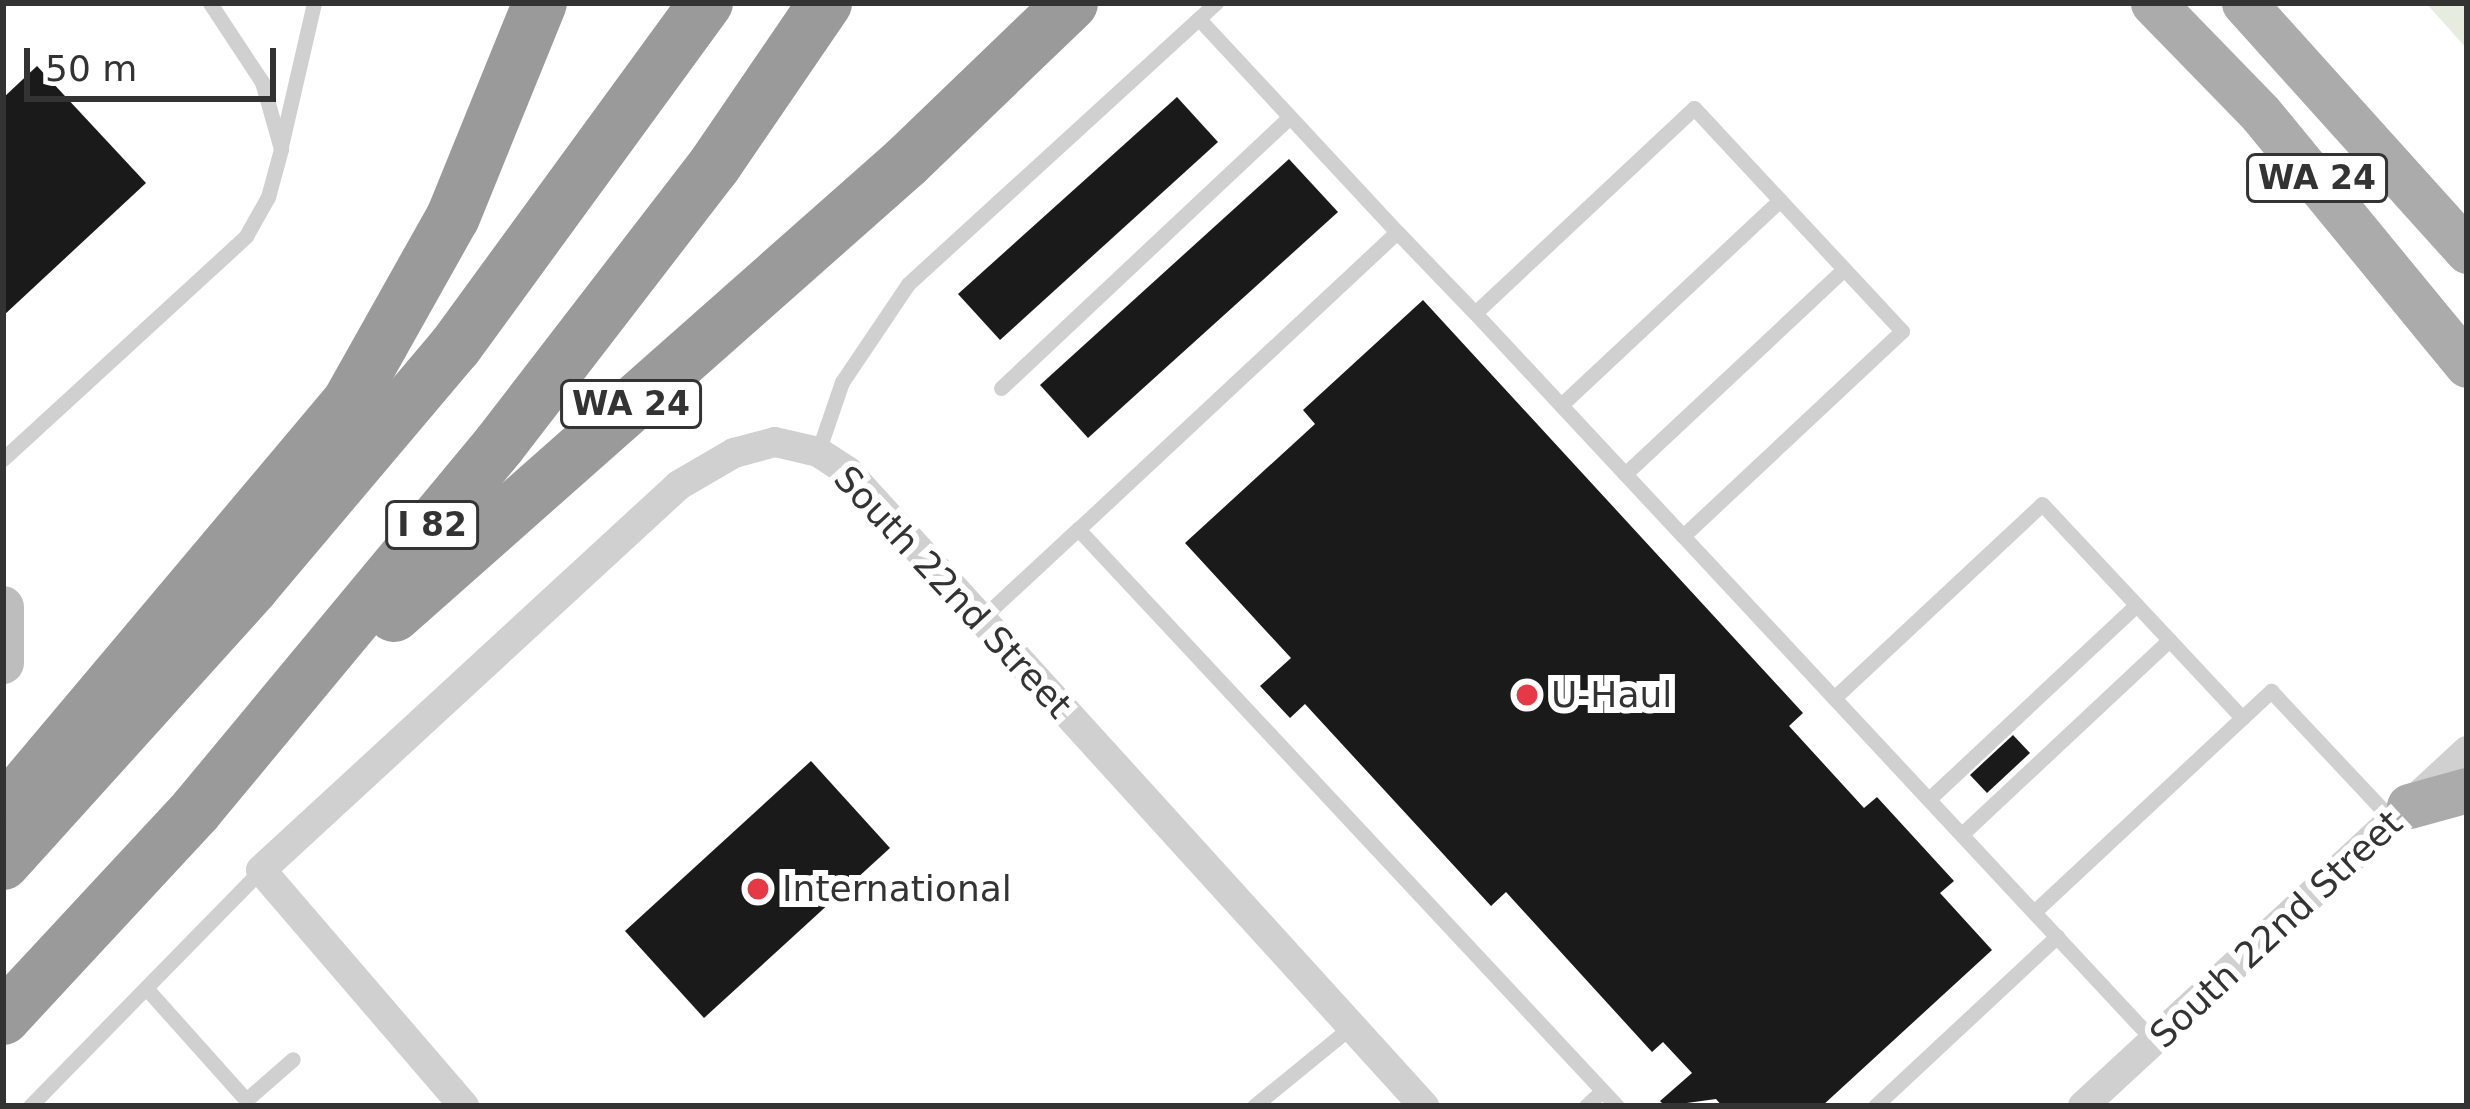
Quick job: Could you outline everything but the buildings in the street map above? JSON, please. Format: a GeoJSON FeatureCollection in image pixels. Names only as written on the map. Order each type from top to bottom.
{"type":"FeatureCollection","features":[{"type":"Feature","properties":{"kind":"highway"},"geometry":{"type":"LineString","coordinates":[[9,807],[349,402],[453,217],[540,3]]}},
{"type":"Feature","properties":{"kind":"highway","name":"I 82"},"geometry":{"type":"LineString","coordinates":[[3,863],[222,622],[455,347],[706,3]]}},
{"type":"Feature","properties":{"kind":"highway","name":"I 82"},"geometry":{"type":"LineString","coordinates":[[3,1018],[196,811],[585,335],[824,3]]}},
{"type":"Feature","properties":{"kind":"highway","name":"WA 24"},"geometry":{"type":"LineString","coordinates":[[196,811],[418,592],[906,162],[1071,3]]}},
{"type":"Feature","properties":{"kind":"main road","name":"WA 24"},"geometry":{"type":"LineString","coordinates":[[2153,3],[2275,129],[2467,365]]}},
{"type":"Feature","properties":{"kind":"main road","name":"WA 24"},"geometry":{"type":"LineString","coordinates":[[2244,3],[2467,251]]}},
{"type":"Feature","properties":{"kind":"main road"},"geometry":{"type":"LineString","coordinates":[[2401,813],[2467,790]]}},
{"type":"Feature","properties":{"kind":"street","name":"South 22nd Street"},"geometry":{"type":"LineString","coordinates":[[261,870],[679,485],[734,453],[775,442],[818,452],[847,471],[1424,1106]]}},
{"type":"Feature","properties":{"kind":"street"},"geometry":{"type":"LineString","coordinates":[[3,607],[4,660]]}},
{"type":"Feature","properties":{"kind":"street","name":"South 22nd Street"},"geometry":{"type":"LineString","coordinates":[[2083,1106],[2467,751]]}},
{"type":"Feature","properties":{"kind":"street"},"geometry":{"type":"LineString","coordinates":[[261,870],[464,1106]]}},
{"type":"Feature","properties":{"kind":"lane"},"geometry":{"type":"LineString","coordinates":[[210,3],[262,82],[281,149]]}},
{"type":"Feature","properties":{"kind":"lane"},"geometry":{"type":"LineString","coordinates":[[3,458],[246,236],[281,149],[314,3]]}},
{"type":"Feature","properties":{"kind":"lane"},"geometry":{"type":"LineString","coordinates":[[818,452],[853,362],[908,284],[1216,3]]}},
{"type":"Feature","properties":{"kind":"lane"},"geometry":{"type":"LineString","coordinates":[[1198,19],[2154,1041]]}},
{"type":"Feature","properties":{"kind":"lane"},"geometry":{"type":"LineString","coordinates":[[1475,313],[1694,108],[1780,200],[1902,331],[1683,536]]}},
{"type":"Feature","properties":{"kind":"lane"},"geometry":{"type":"LineString","coordinates":[[1001,388],[1290,117]]}},
{"type":"Feature","properties":{"kind":"lane"},"geometry":{"type":"LineString","coordinates":[[1561,406],[1780,200]]}},
{"type":"Feature","properties":{"kind":"lane"},"geometry":{"type":"LineString","coordinates":[[981,619],[1396,232]]}},
{"type":"Feature","properties":{"kind":"lane"},"geometry":{"type":"LineString","coordinates":[[1625,474],[1844,269]]}},
{"type":"Feature","properties":{"kind":"lane"},"geometry":{"type":"LineString","coordinates":[[1834,698],[2042,504],[2242,718]]}},
{"type":"Feature","properties":{"kind":"lane"},"geometry":{"type":"LineString","coordinates":[[1078,529],[1616,1106]]}},
{"type":"Feature","properties":{"kind":"lane"},"geometry":{"type":"LineString","coordinates":[[1929,799],[2136,605]]}},
{"type":"Feature","properties":{"kind":"lane"},"geometry":{"type":"LineString","coordinates":[[1961,834],[2169,640]]}},
{"type":"Feature","properties":{"kind":"lane"},"geometry":{"type":"LineString","coordinates":[[2034,912],[2271,691],[2401,813]]}},
{"type":"Feature","properties":{"kind":"lane"},"geometry":{"type":"LineString","coordinates":[[30,1106],[261,870]]}},
{"type":"Feature","properties":{"kind":"lane"},"geometry":{"type":"LineString","coordinates":[[1875,1106],[2057,937]]}},
{"type":"Feature","properties":{"kind":"lane"},"geometry":{"type":"LineString","coordinates":[[146,988],[247,1100],[293,1058]]}},
{"type":"Feature","properties":{"kind":"lane"},"geometry":{"type":"LineString","coordinates":[[1254,1106],[1275,1100],[1352,1027]]}},
{"type":"Feature","properties":{"kind":"lane"},"geometry":{"type":"LineString","coordinates":[[1586,1106],[1602,1091]]}},
{"type":"Feature","properties":{"kind":"shaded area"},"geometry":{"type":"Polygon","coordinates":[[[2426,3],[2467,3],[2467,49],[2426,3]]]}},
{"type":"Feature","properties":{"kind":"place","name":"U-Haul"},"geometry":{"type":"Point","coordinates":[1527,695]}},
{"type":"Feature","properties":{"kind":"place","name":"International"},"geometry":{"type":"Point","coordinates":[758,889]}}]}
